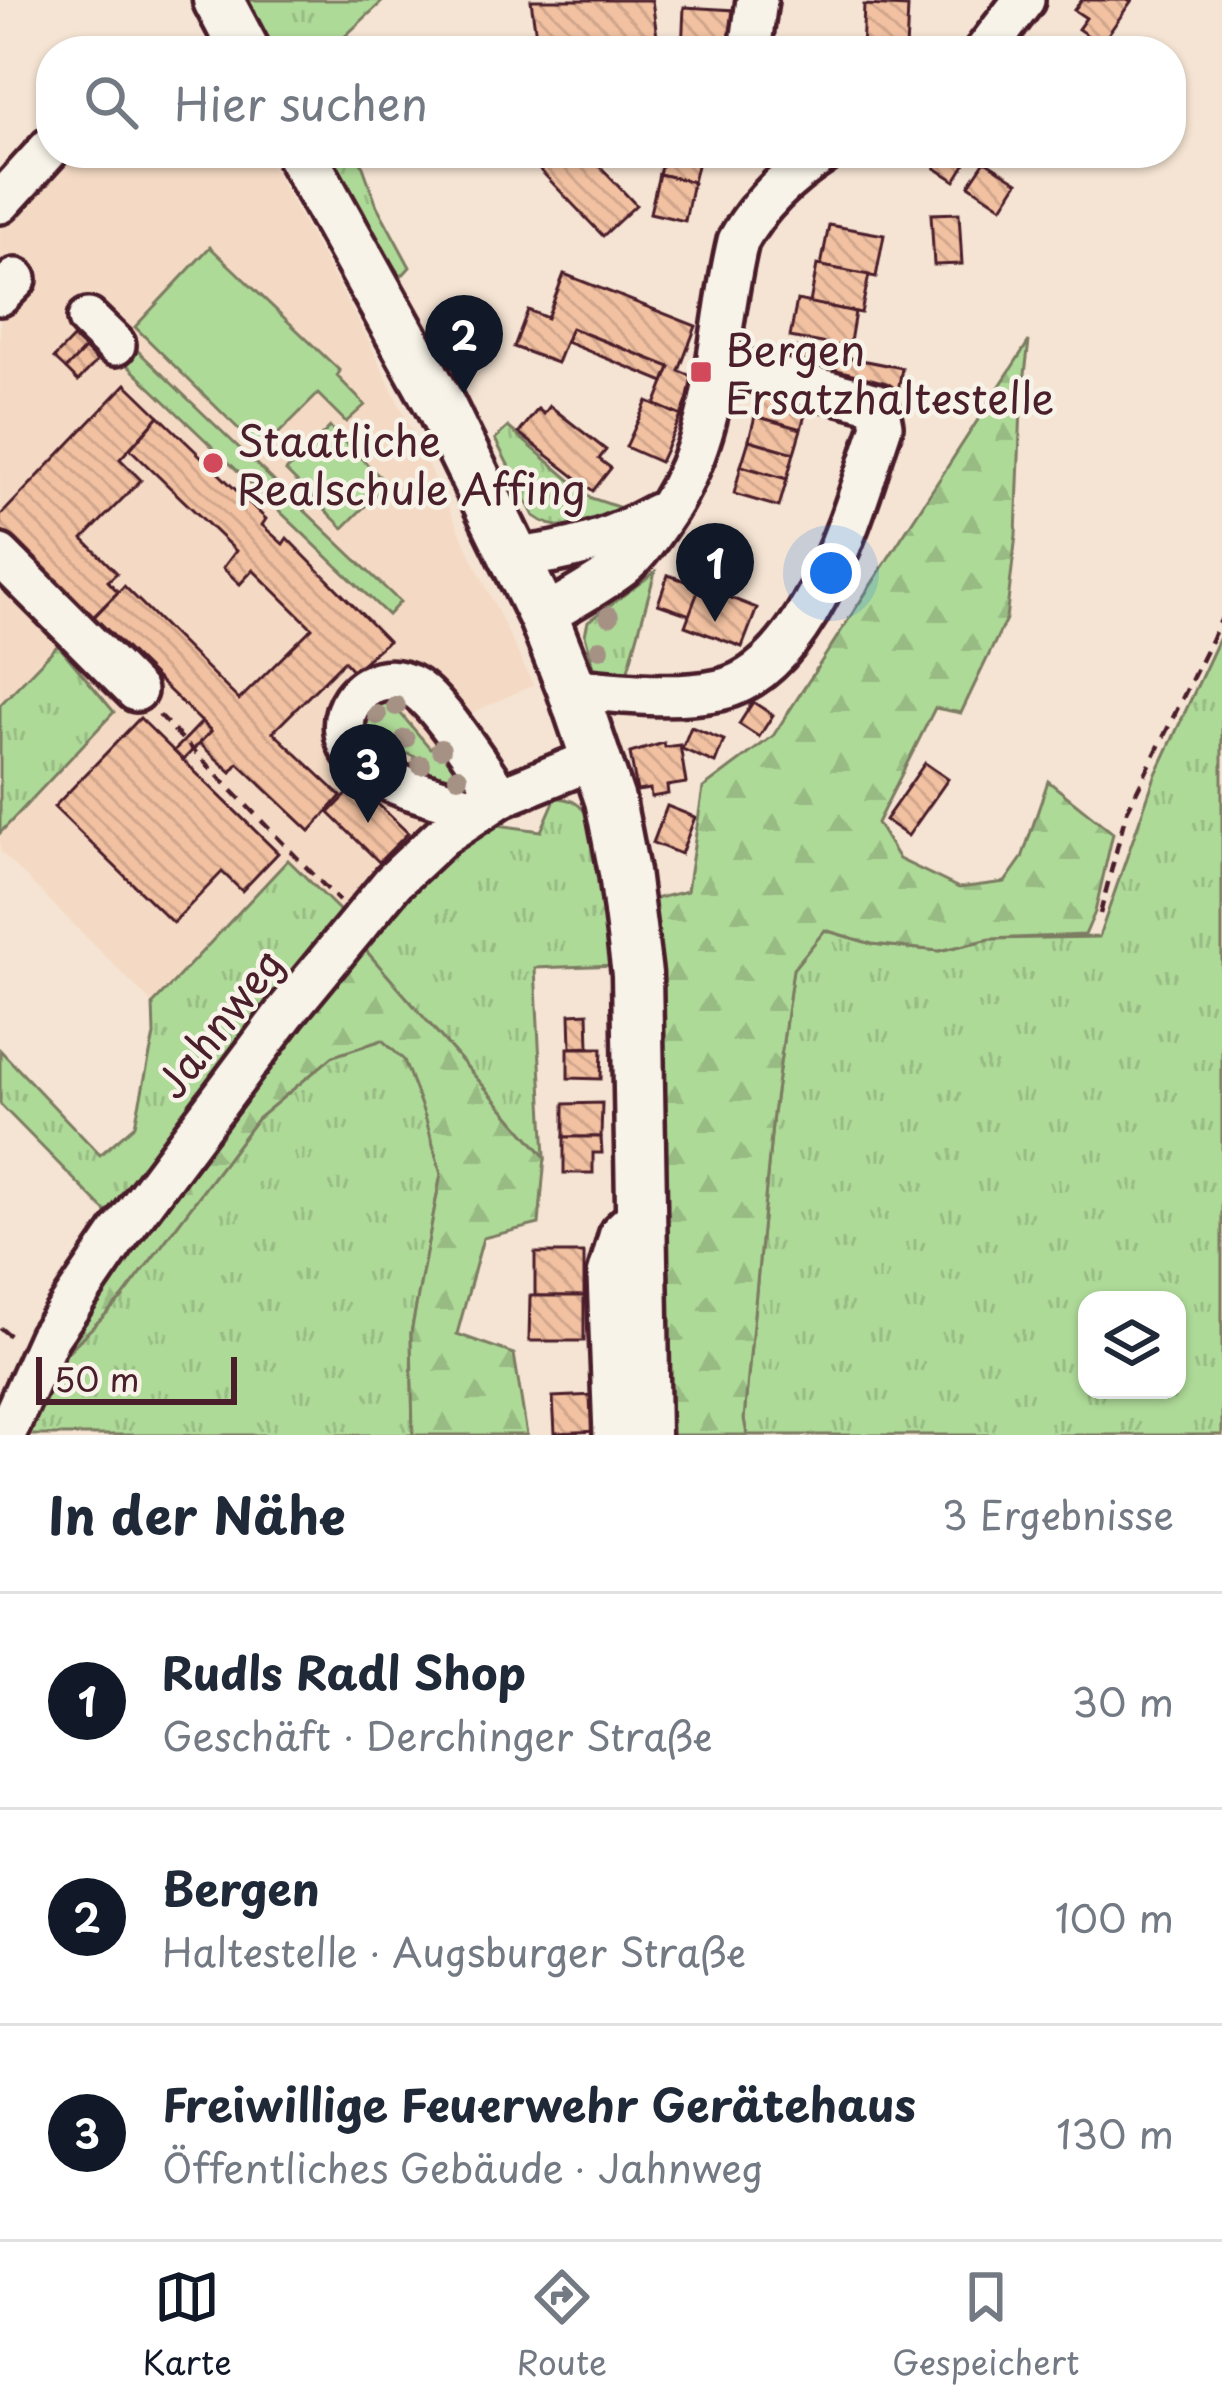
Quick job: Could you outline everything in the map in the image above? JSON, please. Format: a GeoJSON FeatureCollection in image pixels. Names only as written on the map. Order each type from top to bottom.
{"type":"FeatureCollection","features":[{"type":"Feature","properties":{"kind":"main road"},"geometry":{"type":"LineString","coordinates":[[218,0],[237,36]]}},
{"type":"Feature","properties":{"kind":"main road"},"geometry":{"type":"LineString","coordinates":[[308,168],[440,406],[543,616],[597,758],[624,872],[637,974],[645,1435]]}},
{"type":"Feature","properties":{"kind":"street"},"geometry":{"type":"LineString","coordinates":[[752,36],[757,0]]}},
{"type":"Feature","properties":{"kind":"street"},"geometry":{"type":"LineString","coordinates":[[996,36],[1024,0]]}},
{"type":"Feature","properties":{"kind":"street"},"geometry":{"type":"LineString","coordinates":[[0,202],[36,162]]}},
{"type":"Feature","properties":{"kind":"street"},"geometry":{"type":"LineString","coordinates":[[543,616],[621,567],[639,550],[668,509],[698,451],[710,414],[738,241],[770,171]]}},
{"type":"Feature","properties":{"kind":"street"},"geometry":{"type":"LineString","coordinates":[[572,689],[681,694],[721,690],[748,679],[768,666],[788,641],[834,566],[882,426],[878,404],[718,362]]}},
{"type":"Feature","properties":{"kind":"street"},"geometry":{"type":"LineString","coordinates":[[514,558],[567,552],[607,540],[668,509]]}},
{"type":"Feature","properties":{"kind":"street"},"geometry":{"type":"LineString","coordinates":[[0,555],[136,691]]}},
{"type":"Feature","properties":{"kind":"street"},"geometry":{"type":"LineString","coordinates":[[389,680],[419,691],[490,804],[392,793],[344,736],[342,721],[359,692],[389,680]]}},
{"type":"Feature","properties":{"kind":"street","name":"Jahnweg"},"geometry":{"type":"LineString","coordinates":[[5,1435],[49,1337],[118,1236],[232,1081],[393,882],[442,836],[490,804],[597,758]]}},
{"type":"Feature","properties":{"kind":"street"},"geometry":{"type":"LineString","coordinates":[[614,1435],[608,1276],[620,1233],[640,1214]]}},
{"type":"Feature","properties":{"kind":"path"},"geometry":{"type":"LineString","coordinates":[[1100,914],[1126,813],[1222,618]]}},
{"type":"Feature","properties":{"kind":"path"},"geometry":{"type":"LineString","coordinates":[[184,741],[359,922]]}},
{"type":"Feature","properties":{"kind":"shaded area","name":"Staatliche Realschule Affing"},"geometry":{"type":"Polygon","coordinates":[[[52,168],[273,168],[367,337],[533,685],[463,717],[484,793],[341,921],[288,861],[153,1004],[0,851],[0,833],[114,712],[58,646],[0,705],[0,222],[52,168]]]}},
{"type":"Feature","properties":{"kind":"green space"},"geometry":{"type":"Polygon","coordinates":[[[244,0],[384,0],[345,36],[264,36],[244,0]]]}},
{"type":"Feature","properties":{"kind":"green space"},"geometry":{"type":"Polygon","coordinates":[[[334,168],[363,168],[377,206],[410,267],[401,277],[334,168]]]}},
{"type":"Feature","properties":{"kind":"green space"},"geometry":{"type":"Polygon","coordinates":[[[210,247],[340,371],[337,376],[365,405],[346,422],[318,394],[261,451],[135,327],[210,247]]]}},
{"type":"Feature","properties":{"kind":"green space"},"geometry":{"type":"Polygon","coordinates":[[[1029,341],[1006,619],[961,713],[935,708],[877,823],[899,859],[959,888],[1005,882],[1022,858],[1048,781],[1113,833],[1095,912],[1085,935],[990,939],[939,951],[872,944],[825,930],[793,969],[773,1114],[744,1419],[747,1435],[665,1435],[646,901],[687,891],[703,788],[773,736],[1029,341]]]}},
{"type":"Feature","properties":{"kind":"green space"},"geometry":{"type":"Polygon","coordinates":[[[138,351],[400,602],[388,615],[126,364],[138,351]]]}},
{"type":"Feature","properties":{"kind":"green space"},"geometry":{"type":"Polygon","coordinates":[[[330,427],[387,484],[343,528],[286,471],[330,427]]]}},
{"type":"Feature","properties":{"kind":"green space"},"geometry":{"type":"Polygon","coordinates":[[[508,427],[591,498],[627,510],[568,527],[534,516],[495,439],[508,427]]]}},
{"type":"Feature","properties":{"kind":"green space"},"geometry":{"type":"Polygon","coordinates":[[[655,572],[627,674],[595,671],[585,635],[588,621],[655,572]]]}},
{"type":"Feature","properties":{"kind":"green space"},"geometry":{"type":"Polygon","coordinates":[[[1222,633],[1222,1435],[747,1435],[744,1419],[773,1114],[793,969],[824,930],[872,944],[939,951],[990,939],[1099,937],[1155,776],[1222,633]]]}},
{"type":"Feature","properties":{"kind":"green space"},"geometry":{"type":"Polygon","coordinates":[[[58,645],[114,712],[0,833],[0,705],[58,645]]]}},
{"type":"Feature","properties":{"kind":"green space"},"geometry":{"type":"Polygon","coordinates":[[[391,696],[410,704],[400,713],[430,748],[441,740],[469,781],[466,785],[411,769],[415,757],[375,739],[370,750],[362,719],[368,707],[391,696]]]}},
{"type":"Feature","properties":{"kind":"green space"},"geometry":{"type":"Polygon","coordinates":[[[556,797],[574,802],[595,830],[607,877],[618,965],[535,968],[545,1157],[355,938],[437,860],[498,825],[541,831],[556,797]]]}},
{"type":"Feature","properties":{"kind":"green space"},"geometry":{"type":"Polygon","coordinates":[[[288,860],[339,910],[341,921],[116,1222],[0,1104],[0,1050],[100,1155],[135,1125],[154,1035],[153,1004],[288,860]]]}},
{"type":"Feature","properties":{"kind":"green space"},"geometry":{"type":"Polygon","coordinates":[[[355,938],[545,1157],[539,1224],[483,1238],[457,1334],[514,1354],[527,1435],[413,1435],[411,1333],[441,1174],[404,1060],[382,1040],[333,1056],[257,1119],[123,1297],[35,1384],[355,938]]]}},
{"type":"Feature","properties":{"kind":"green space"},"geometry":{"type":"Polygon","coordinates":[[[382,1040],[404,1059],[441,1174],[411,1333],[413,1435],[13,1435],[35,1384],[123,1297],[257,1119],[333,1056],[382,1040]]]}},
{"type":"Feature","properties":{"kind":"building"},"geometry":{"type":"Polygon","coordinates":[[[531,0],[652,0],[657,36],[536,36],[531,0]]]}},
{"type":"Feature","properties":{"kind":"building"},"geometry":{"type":"Polygon","coordinates":[[[1082,0],[1132,0],[1107,36],[1088,36],[1078,29],[1086,18],[1074,10],[1082,0]]]}},
{"type":"Feature","properties":{"kind":"building"},"geometry":{"type":"Polygon","coordinates":[[[864,5],[908,7],[907,36],[863,36],[864,5]]]}},
{"type":"Feature","properties":{"kind":"building"},"geometry":{"type":"Polygon","coordinates":[[[684,7],[735,10],[733,36],[683,36],[684,7]]]}},
{"type":"Feature","properties":{"kind":"building"},"geometry":{"type":"Polygon","coordinates":[[[538,168],[601,168],[636,205],[603,236],[538,168]]]}},
{"type":"Feature","properties":{"kind":"building"},"geometry":{"type":"Polygon","coordinates":[[[661,168],[696,168],[693,182],[659,174],[661,168]]]}},
{"type":"Feature","properties":{"kind":"building"},"geometry":{"type":"Polygon","coordinates":[[[935,168],[963,168],[955,181],[935,168]]]}},
{"type":"Feature","properties":{"kind":"building"},"geometry":{"type":"Polygon","coordinates":[[[980,168],[996,168],[1018,182],[1002,207],[969,185],[980,168]]]}},
{"type":"Feature","properties":{"kind":"building"},"geometry":{"type":"Polygon","coordinates":[[[659,174],[693,182],[685,221],[650,213],[659,174]]]}},
{"type":"Feature","properties":{"kind":"building"},"geometry":{"type":"Polygon","coordinates":[[[959,213],[962,264],[934,265],[931,214],[959,213]]]}},
{"type":"Feature","properties":{"kind":"building"},"geometry":{"type":"Polygon","coordinates":[[[829,225],[884,235],[876,277],[821,266],[829,225]]]}},
{"type":"Feature","properties":{"kind":"building"},"geometry":{"type":"Polygon","coordinates":[[[817,265],[869,275],[861,313],[810,303],[817,265]]]}},
{"type":"Feature","properties":{"kind":"building"},"geometry":{"type":"Polygon","coordinates":[[[564,274],[696,326],[679,371],[696,378],[681,416],[655,405],[670,367],[571,328],[557,363],[514,347],[528,310],[547,318],[564,274]]]}},
{"type":"Feature","properties":{"kind":"building"},"geometry":{"type":"Polygon","coordinates":[[[797,300],[855,312],[849,348],[790,337],[797,300]]]}},
{"type":"Feature","properties":{"kind":"building"},"geometry":{"type":"Polygon","coordinates":[[[571,328],[670,367],[664,382],[566,342],[571,328]]]}},
{"type":"Feature","properties":{"kind":"building"},"geometry":{"type":"Polygon","coordinates":[[[73,338],[85,349],[66,369],[54,358],[73,338]]]}},
{"type":"Feature","properties":{"kind":"building"},"geometry":{"type":"Polygon","coordinates":[[[789,346],[902,368],[898,391],[785,368],[789,346]]]}},
{"type":"Feature","properties":{"kind":"building"},"geometry":{"type":"Polygon","coordinates":[[[85,349],[97,361],[78,381],[66,369],[85,349]]]}},
{"type":"Feature","properties":{"kind":"building"},"geometry":{"type":"Polygon","coordinates":[[[126,384],[159,416],[120,459],[141,480],[83,539],[117,573],[108,581],[118,592],[90,620],[0,530],[0,516],[126,384]]]}},
{"type":"Feature","properties":{"kind":"building"},"geometry":{"type":"Polygon","coordinates":[[[761,395],[807,408],[801,429],[755,416],[761,395]]]}},
{"type":"Feature","properties":{"kind":"building"},"geometry":{"type":"Polygon","coordinates":[[[647,401],[681,416],[660,462],[626,447],[647,401]]]}},
{"type":"Feature","properties":{"kind":"building"},"geometry":{"type":"Polygon","coordinates":[[[550,406],[606,450],[599,459],[611,468],[593,491],[519,433],[538,409],[544,414],[550,406]]]}},
{"type":"Feature","properties":{"kind":"building"},"geometry":{"type":"Polygon","coordinates":[[[159,416],[266,519],[262,525],[283,544],[287,538],[388,641],[353,671],[344,661],[273,732],[341,796],[310,831],[238,763],[231,772],[199,743],[211,731],[94,617],[124,586],[239,700],[312,628],[253,570],[240,584],[223,568],[236,551],[130,449],[159,416]]]}},
{"type":"Feature","properties":{"kind":"building"},"geometry":{"type":"Polygon","coordinates":[[[755,416],[801,429],[794,453],[749,440],[755,416]]]}},
{"type":"Feature","properties":{"kind":"building"},"geometry":{"type":"Polygon","coordinates":[[[749,440],[794,453],[787,479],[741,466],[749,440]]]}},
{"type":"Feature","properties":{"kind":"building"},"geometry":{"type":"Polygon","coordinates":[[[741,466],[787,479],[779,507],[734,494],[741,466]]]}},
{"type":"Feature","properties":{"kind":"building"},"geometry":{"type":"Polygon","coordinates":[[[668,575],[700,586],[690,615],[658,604],[668,575]]]}},
{"type":"Feature","properties":{"kind":"building"},"geometry":{"type":"Polygon","coordinates":[[[700,586],[757,608],[742,647],[685,626],[700,586]]]}},
{"type":"Feature","properties":{"kind":"building"},"geometry":{"type":"Polygon","coordinates":[[[753,702],[773,715],[759,737],[739,724],[753,702]]]}},
{"type":"Feature","properties":{"kind":"building"},"geometry":{"type":"Polygon","coordinates":[[[140,718],[278,853],[242,891],[222,872],[173,923],[54,807],[140,718]]]}},
{"type":"Feature","properties":{"kind":"building"},"geometry":{"type":"Polygon","coordinates":[[[202,722],[211,731],[183,760],[174,751],[202,722]]]}},
{"type":"Feature","properties":{"kind":"building"},"geometry":{"type":"Polygon","coordinates":[[[691,727],[724,740],[715,763],[682,749],[691,727]]]}},
{"type":"Feature","properties":{"kind":"building"},"geometry":{"type":"Polygon","coordinates":[[[664,743],[665,747],[680,745],[686,783],[667,786],[668,794],[651,797],[650,789],[637,791],[630,753],[664,743]]]}},
{"type":"Feature","properties":{"kind":"building"},"geometry":{"type":"Polygon","coordinates":[[[925,763],[948,779],[908,836],[885,820],[925,763]]]}},
{"type":"Feature","properties":{"kind":"building"},"geometry":{"type":"Polygon","coordinates":[[[357,784],[408,833],[379,862],[329,813],[357,784]]]}},
{"type":"Feature","properties":{"kind":"building"},"geometry":{"type":"Polygon","coordinates":[[[667,806],[695,817],[681,854],[653,843],[667,806]]]}},
{"type":"Feature","properties":{"kind":"building"},"geometry":{"type":"Polygon","coordinates":[[[588,1013],[589,1047],[571,1048],[570,1014],[588,1013]]]}},
{"type":"Feature","properties":{"kind":"building"},"geometry":{"type":"Polygon","coordinates":[[[568,1048],[602,1048],[601,1079],[568,1078],[568,1048]]]}},
{"type":"Feature","properties":{"kind":"building"},"geometry":{"type":"Polygon","coordinates":[[[602,1103],[601,1137],[564,1137],[564,1104],[602,1103]]]}},
{"type":"Feature","properties":{"kind":"building"},"geometry":{"type":"Polygon","coordinates":[[[564,1137],[601,1137],[602,1153],[593,1153],[593,1173],[564,1173],[564,1137]]]}},
{"type":"Feature","properties":{"kind":"building"},"geometry":{"type":"Polygon","coordinates":[[[535,1253],[584,1253],[584,1296],[535,1296],[535,1253]]]}},
{"type":"Feature","properties":{"kind":"building"},"geometry":{"type":"Polygon","coordinates":[[[530,1296],[584,1296],[584,1341],[529,1341],[530,1296]]]}},
{"type":"Feature","properties":{"kind":"building"},"geometry":{"type":"Polygon","coordinates":[[[595,1395],[598,1431],[555,1433],[553,1397],[595,1395]]]}},
{"type":"Feature","properties":{"kind":"place","name":"Bergen Ersatzhaltestelle"},"geometry":{"type":"Point","coordinates":[701,372]}},
{"type":"Feature","properties":{"kind":"place","name":"Bergen"},"geometry":{"type":"Point","coordinates":[464,394]}},
{"type":"Feature","properties":{"kind":"place","name":"Staatliche Realschule Affing"},"geometry":{"type":"Point","coordinates":[213,463]}},
{"type":"Feature","properties":{"kind":"place","name":"Rudls Radl Shop"},"geometry":{"type":"Point","coordinates":[715,622]}},
{"type":"Feature","properties":{"kind":"place","name":"Freiwillige Feuerwehr Gerätehaus"},"geometry":{"type":"Point","coordinates":[368,823]}}]}
